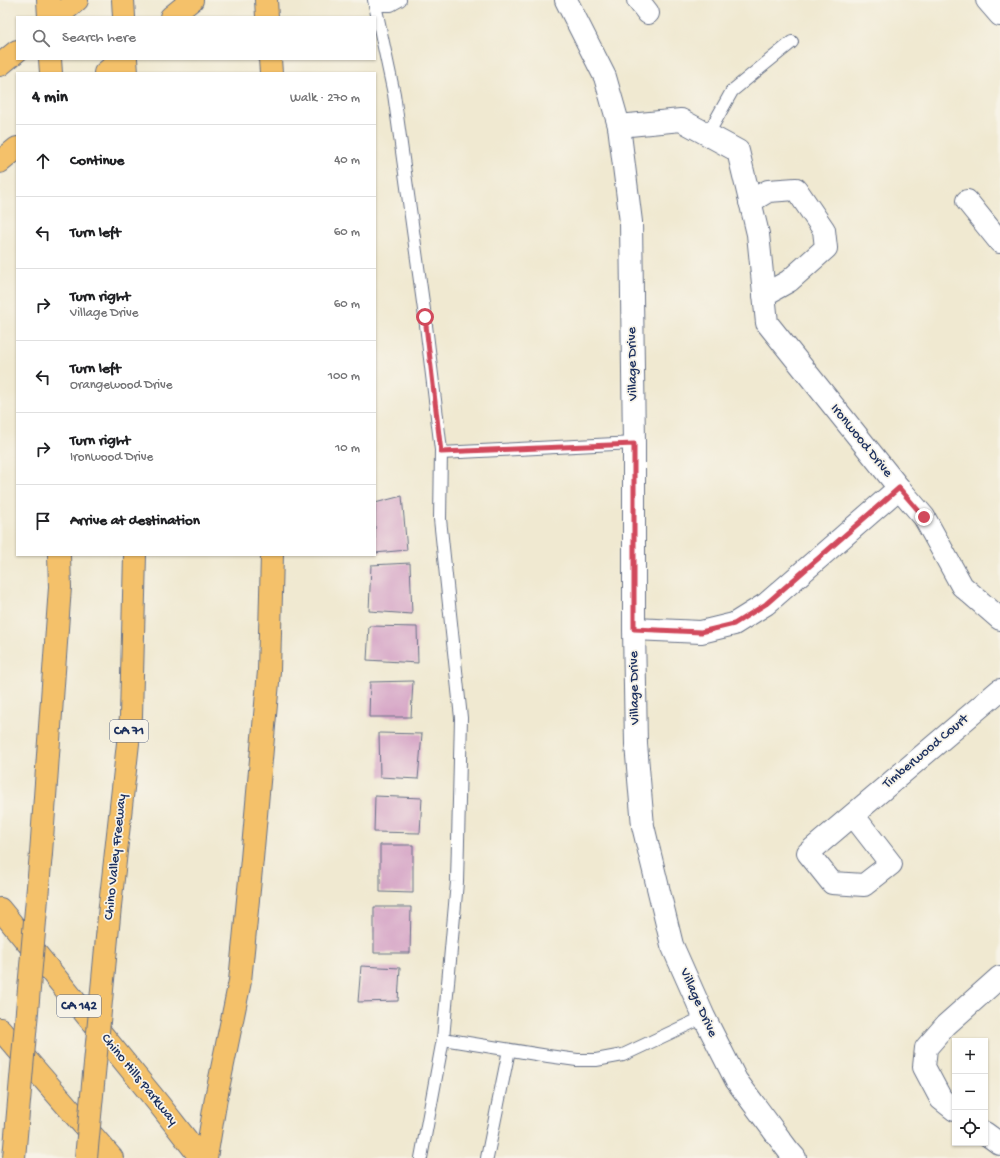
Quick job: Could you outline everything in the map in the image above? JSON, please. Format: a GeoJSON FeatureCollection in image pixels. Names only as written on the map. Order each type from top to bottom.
{"type":"FeatureCollection","features":[{"type":"Feature","properties":{"kind":"main road"},"geometry":{"type":"LineString","coordinates":[[48,0],[48,16]]}},
{"type":"Feature","properties":{"kind":"main road"},"geometry":{"type":"LineString","coordinates":[[58,16],[77,0]]}},
{"type":"Feature","properties":{"kind":"main road"},"geometry":{"type":"LineString","coordinates":[[123,0],[124,16]]}},
{"type":"Feature","properties":{"kind":"main road"},"geometry":{"type":"LineString","coordinates":[[172,16],[192,0]]}},
{"type":"Feature","properties":{"kind":"main road"},"geometry":{"type":"LineString","coordinates":[[266,0],[267,16]]}},
{"type":"Feature","properties":{"kind":"main road"},"geometry":{"type":"LineString","coordinates":[[0,65],[16,52]]}},
{"type":"Feature","properties":{"kind":"main road"},"geometry":{"type":"LineString","coordinates":[[50,60],[51,72]]}},
{"type":"Feature","properties":{"kind":"main road"},"geometry":{"type":"LineString","coordinates":[[106,72],[121,60]]}},
{"type":"Feature","properties":{"kind":"main road"},"geometry":{"type":"LineString","coordinates":[[126,60],[127,72]]}},
{"type":"Feature","properties":{"kind":"main road"},"geometry":{"type":"LineString","coordinates":[[270,60],[270,72]]}},
{"type":"Feature","properties":{"kind":"main road"},"geometry":{"type":"LineString","coordinates":[[0,162],[16,149]]}},
{"type":"Feature","properties":{"kind":"main road"},"geometry":{"type":"LineString","coordinates":[[14,1158],[41,854],[60,587],[59,556]]}},
{"type":"Feature","properties":{"kind":"main road","name":"Chino Valley Freeway"},"geometry":{"type":"LineString","coordinates":[[86,1158],[110,906],[131,716],[135,556]]}},
{"type":"Feature","properties":{"kind":"main road"},"geometry":{"type":"LineString","coordinates":[[206,1158],[216,1098],[240,981],[269,671],[272,556]]}},
{"type":"Feature","properties":{"kind":"main road","name":"Chino Hills Parkway"},"geometry":{"type":"LineString","coordinates":[[0,909],[201,1158]]}},
{"type":"Feature","properties":{"kind":"main road"},"geometry":{"type":"LineString","coordinates":[[0,1029],[112,1158]]}},
{"type":"Feature","properties":{"kind":"street","name":"Village Drive"},"geometry":{"type":"LineString","coordinates":[[566,0],[605,77],[619,126],[630,222],[634,444],[634,629],[636,744],[643,826],[672,945],[704,1017],[736,1080],[795,1158]]}},
{"type":"Feature","properties":{"kind":"street"},"geometry":{"type":"LineString","coordinates":[[987,0],[1000,15]]}},
{"type":"Feature","properties":{"kind":"street","name":"Ironwood Drive"},"geometry":{"type":"LineString","coordinates":[[619,126],[681,120],[738,151],[758,234],[766,323],[924,517],[962,586],[1000,619]]}},
{"type":"Feature","properties":{"kind":"street"},"geometry":{"type":"LineString","coordinates":[[750,202],[768,191],[796,189],[824,230],[826,248],[788,281],[764,295]]}},
{"type":"Feature","properties":{"kind":"street"},"geometry":{"type":"LineString","coordinates":[[967,202],[1000,242]]}},
{"type":"Feature","properties":{"kind":"street"},"geometry":{"type":"LineString","coordinates":[[634,629],[701,632],[734,624],[766,604],[899,488]]}},
{"type":"Feature","properties":{"kind":"street","name":"Timberwood Court"},"geometry":{"type":"LineString","coordinates":[[853,815],[1000,690]]}},
{"type":"Feature","properties":{"kind":"street"},"geometry":{"type":"LineString","coordinates":[[952,1108],[941,1099],[924,1068],[926,1048],[946,1024],[1000,977]]}},
{"type":"Feature","properties":{"kind":"street"},"geometry":{"type":"LineString","coordinates":[[988,1135],[1000,1144]]}},
{"type":"Feature","properties":{"kind":"lane"},"geometry":{"type":"LineString","coordinates":[[400,0],[391,5],[374,3],[394,94],[425,317],[441,452],[440,519],[461,718],[457,882],[443,1039],[421,1158]]}},
{"type":"Feature","properties":{"kind":"lane"},"geometry":{"type":"LineString","coordinates":[[708,134],[732,92],[792,42]]}},
{"type":"Feature","properties":{"kind":"lane"},"geometry":{"type":"LineString","coordinates":[[441,452],[634,444]]}},
{"type":"Feature","properties":{"kind":"lane"},"geometry":{"type":"LineString","coordinates":[[443,1039],[548,1056],[578,1060],[596,1060],[623,1055],[704,1017]]}},
{"type":"Feature","properties":{"kind":"lane"},"geometry":{"type":"LineString","coordinates":[[486,1158],[509,1050]]}},
{"type":"Feature","properties":{"kind":"building"},"geometry":{"type":"Polygon","coordinates":[[[402,496],[407,550],[376,553],[376,503],[402,496]]]}},
{"type":"Feature","properties":{"kind":"building"},"geometry":{"type":"Polygon","coordinates":[[[410,563],[412,614],[369,611],[371,565],[410,563]]]}},
{"type":"Feature","properties":{"kind":"building"},"geometry":{"type":"Polygon","coordinates":[[[369,626],[417,627],[418,663],[367,660],[369,626]]]}},
{"type":"Feature","properties":{"kind":"building"},"geometry":{"type":"Polygon","coordinates":[[[413,681],[411,717],[369,717],[370,682],[413,681]]]}},
{"type":"Feature","properties":{"kind":"building"},"geometry":{"type":"Polygon","coordinates":[[[379,733],[422,734],[418,779],[380,777],[379,733]]]}},
{"type":"Feature","properties":{"kind":"building"},"geometry":{"type":"Polygon","coordinates":[[[375,796],[422,798],[420,833],[374,832],[375,796]]]}},
{"type":"Feature","properties":{"kind":"building"},"geometry":{"type":"Polygon","coordinates":[[[380,845],[413,845],[413,893],[380,892],[380,845]]]}},
{"type":"Feature","properties":{"kind":"building"},"geometry":{"type":"Polygon","coordinates":[[[374,907],[411,907],[410,953],[374,953],[374,907]]]}},
{"type":"Feature","properties":{"kind":"building"},"geometry":{"type":"Polygon","coordinates":[[[361,966],[400,968],[398,1001],[358,1002],[361,966]]]}},
{"type":"Feature","properties":{"kind":"route"},"geometry":{"type":"LineString","coordinates":[[425,317],[441,452],[634,444],[634,629],[701,632],[734,624],[766,604],[899,488],[924,517]]}}]}
